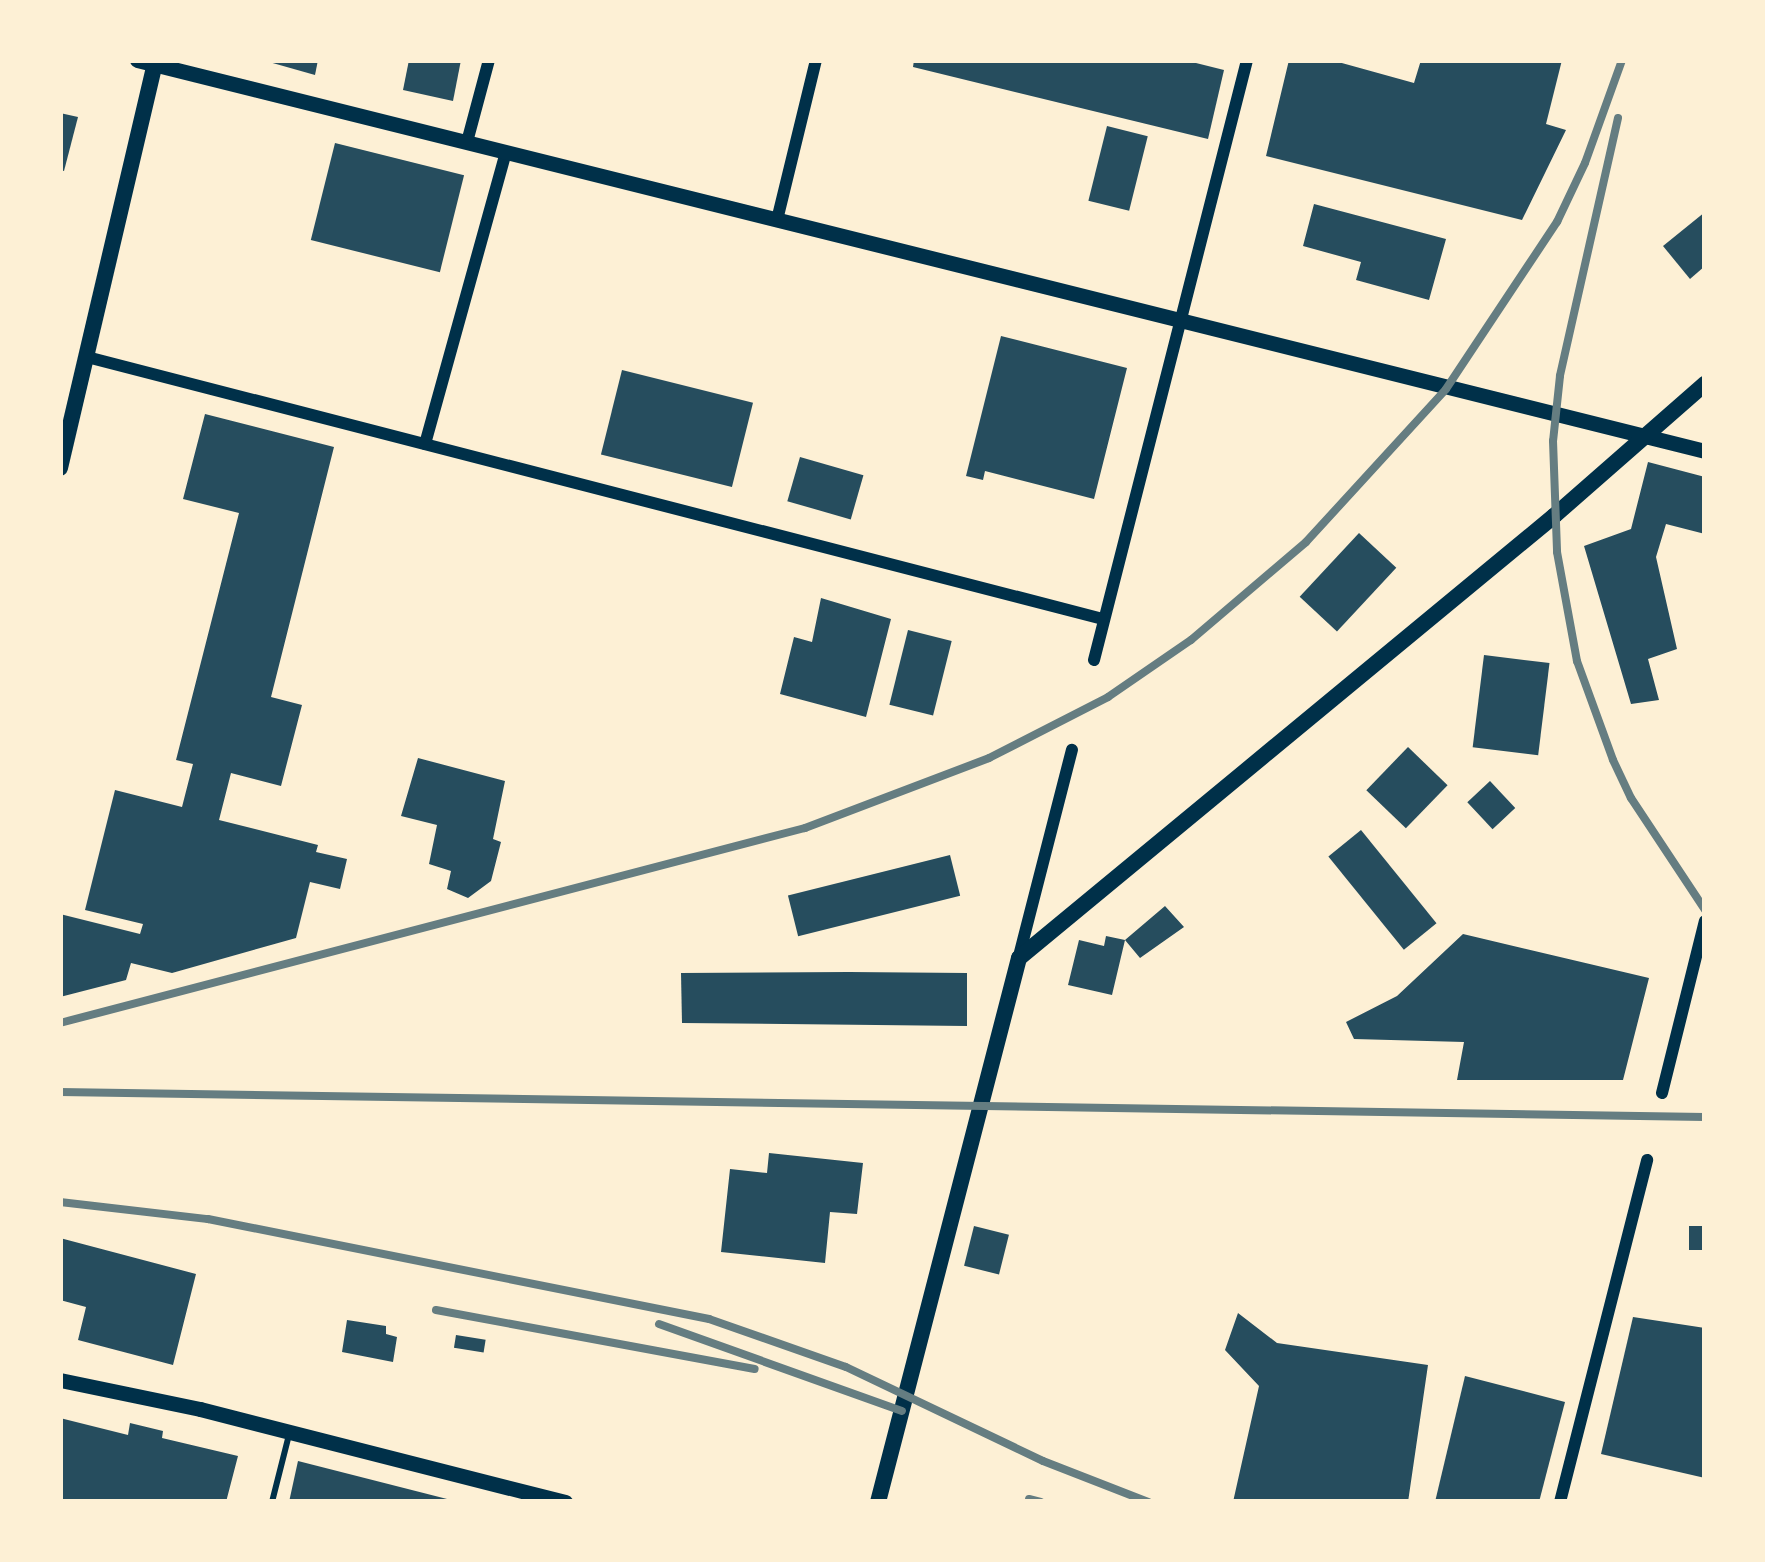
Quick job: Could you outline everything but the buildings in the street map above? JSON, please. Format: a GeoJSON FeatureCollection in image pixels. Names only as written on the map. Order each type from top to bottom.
{"type":"FeatureCollection","features":[{"type":"Feature","properties":{"kind":"main road"},"geometry":{"type":"LineString","coordinates":[[60,468],[150,62]]}},
{"type":"Feature","properties":{"kind":"main road"},"geometry":{"type":"LineString","coordinates":[[878,1502],[1019,958],[1705,384]]}},
{"type":"Feature","properties":{"kind":"street"},"geometry":{"type":"LineString","coordinates":[[467,142],[489,60]]}},
{"type":"Feature","properties":{"kind":"street"},"geometry":{"type":"LineString","coordinates":[[777,220],[816,60]]}},
{"type":"Feature","properties":{"kind":"street"},"geometry":{"type":"LineString","coordinates":[[1094,660],[1246,60]]}},
{"type":"Feature","properties":{"kind":"street"},"geometry":{"type":"LineString","coordinates":[[150,62],[1705,451]]}},
{"type":"Feature","properties":{"kind":"street"},"geometry":{"type":"LineString","coordinates":[[424,444],[506,152]]}},
{"type":"Feature","properties":{"kind":"street"},"geometry":{"type":"LineString","coordinates":[[87,357],[1103,619]]}},
{"type":"Feature","properties":{"kind":"street"},"geometry":{"type":"LineString","coordinates":[[1019,958],[1072,750]]}},
{"type":"Feature","properties":{"kind":"street"},"geometry":{"type":"LineString","coordinates":[[1662,1093],[1705,921]]}},
{"type":"Feature","properties":{"kind":"street"},"geometry":{"type":"LineString","coordinates":[[1560,1502],[1647,1160]]}},
{"type":"Feature","properties":{"kind":"street"},"geometry":{"type":"LineString","coordinates":[[60,1380],[566,1502]]}},
{"type":"Feature","properties":{"kind":"lane"},"geometry":{"type":"LineString","coordinates":[[272,1502],[290,1432]]}},
{"type":"Feature","properties":{"kind":"railway"},"geometry":{"type":"LineString","coordinates":[[60,1023],[805,828],[989,758],[1108,697],[1191,640],[1306,542],[1446,389],[1557,222],[1585,163],[1622,60]]}},
{"type":"Feature","properties":{"kind":"railway"},"geometry":{"type":"LineString","coordinates":[[1618,118],[1560,376],[1553,441],[1557,552],[1577,661],[1613,760],[1631,798],[1705,910]]}},
{"type":"Feature","properties":{"kind":"railway"},"geometry":{"type":"LineString","coordinates":[[60,1092],[1705,1117]]}},
{"type":"Feature","properties":{"kind":"railway"},"geometry":{"type":"LineString","coordinates":[[60,1202],[208,1219],[709,1319],[846,1367],[1043,1461],[1148,1502]]}},
{"type":"Feature","properties":{"kind":"railway"},"geometry":{"type":"LineString","coordinates":[[436,1310],[755,1369]]}},
{"type":"Feature","properties":{"kind":"railway"},"geometry":{"type":"LineString","coordinates":[[659,1324],[902,1411]]}},
{"type":"Feature","properties":{"kind":"railway"},"geometry":{"type":"LineString","coordinates":[[1029,1499],[1041,1502]]}}]}
